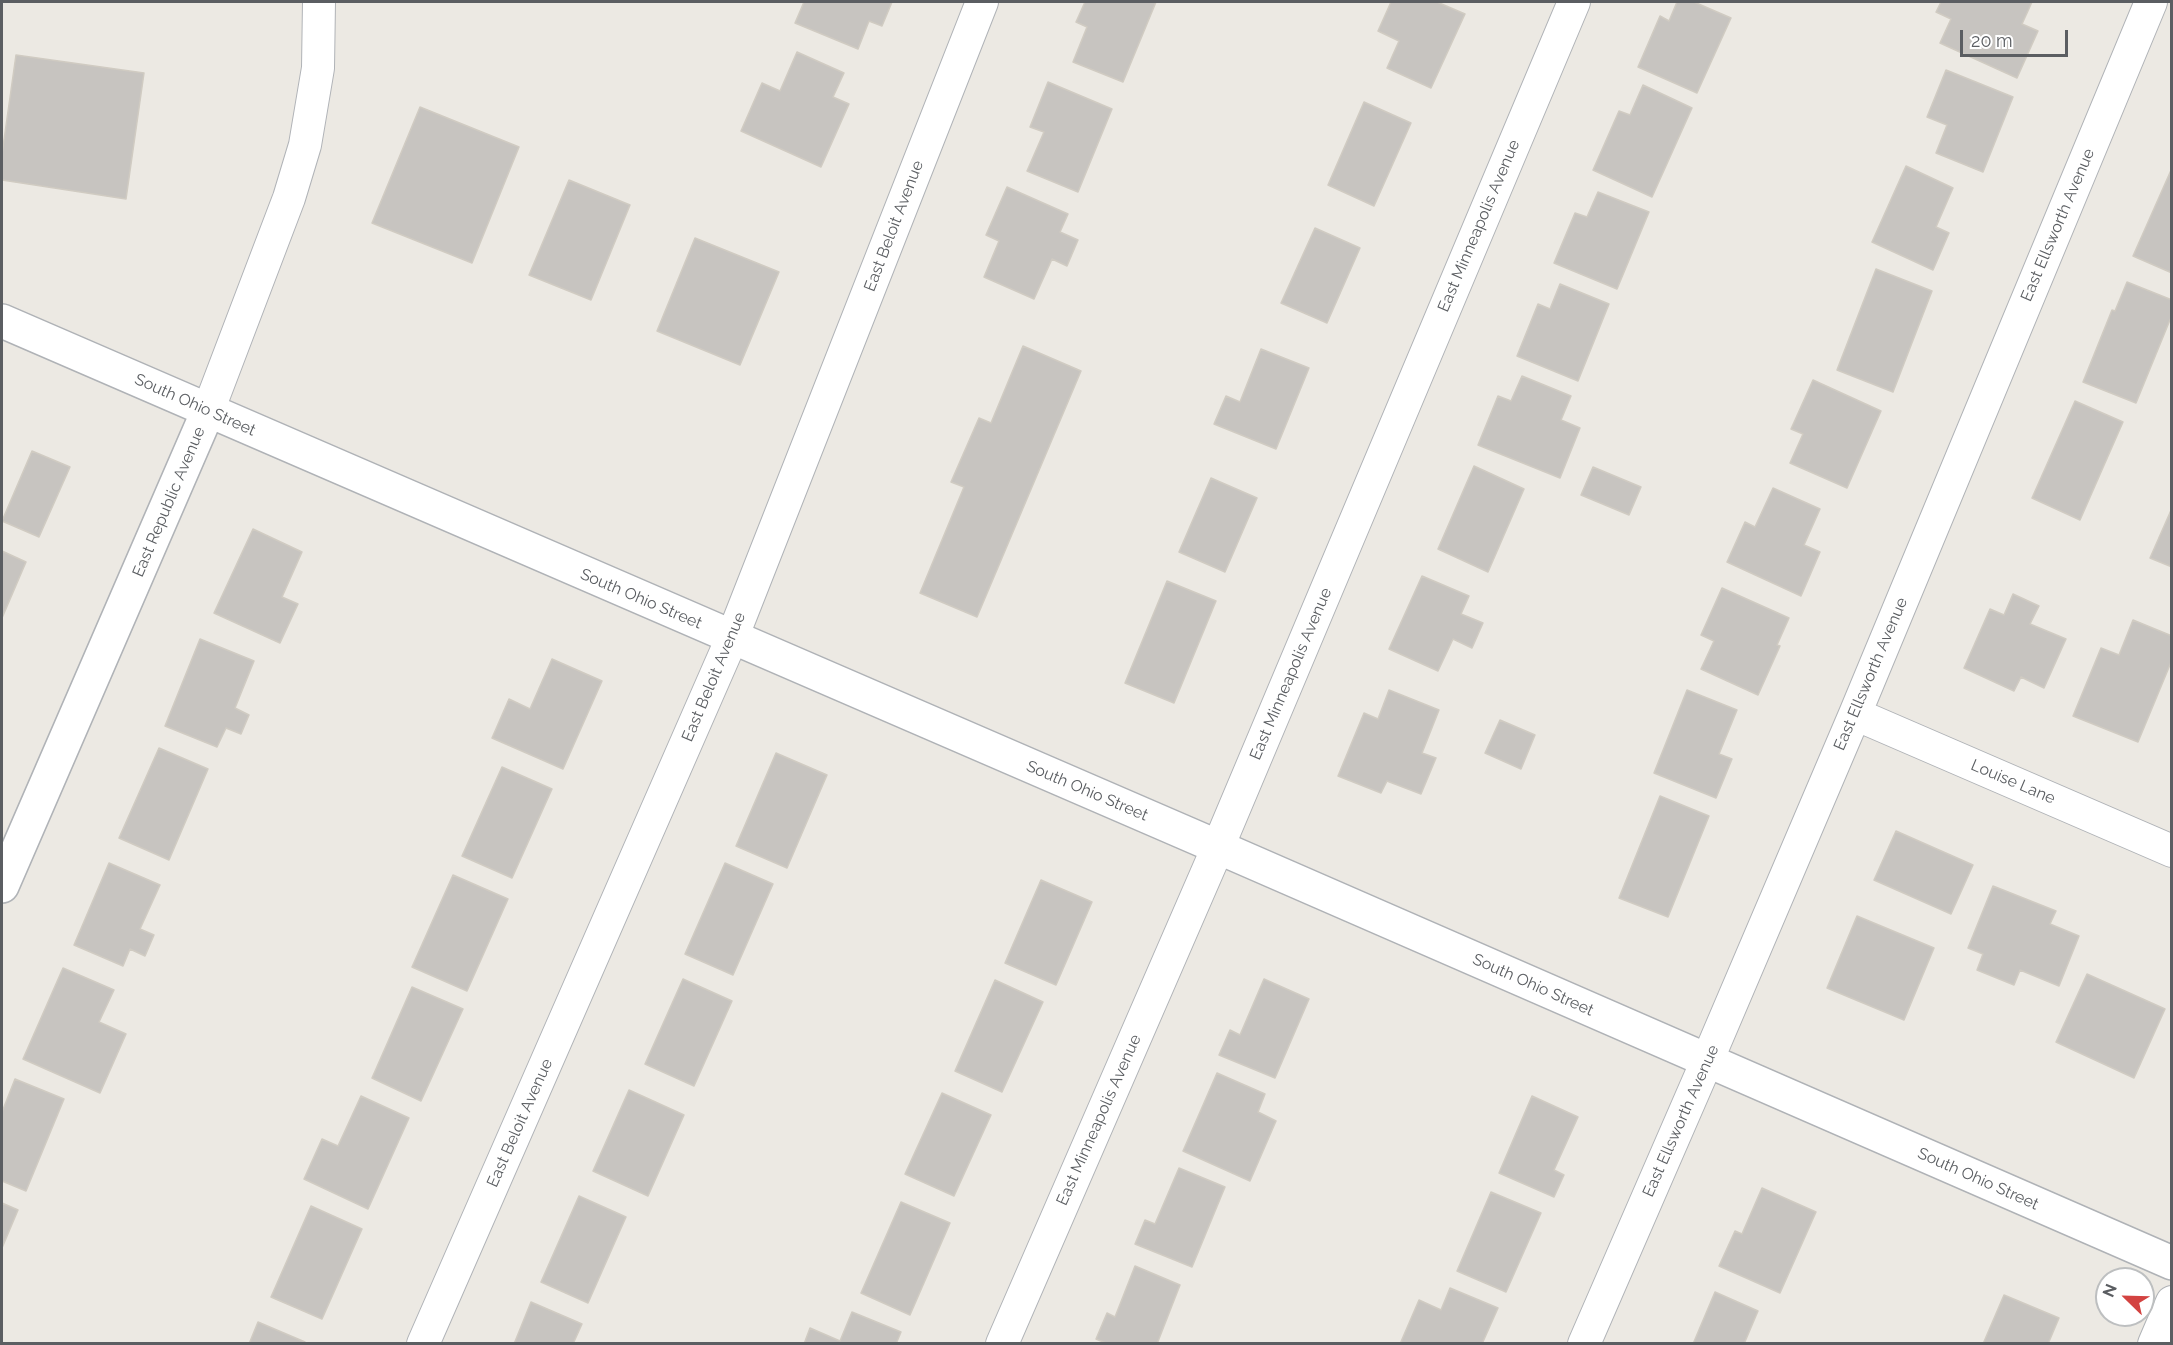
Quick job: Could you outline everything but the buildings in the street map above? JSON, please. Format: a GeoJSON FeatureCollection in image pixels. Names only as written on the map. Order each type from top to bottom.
{"type":"FeatureCollection","features":[{"type":"Feature","properties":{"kind":"main road","name":"South Ohio Street"},"geometry":{"type":"LineString","coordinates":[[2,321],[2172,1263]]}},
{"type":"Feature","properties":{"kind":"main road","name":"East Republic Avenue"},"geometry":{"type":"LineString","coordinates":[[2,886],[208,411]]}},
{"type":"Feature","properties":{"kind":"street","name":"East Republic Avenue"},"geometry":{"type":"LineString","coordinates":[[208,411],[289,198],[305,145],[318,68],[319,2]]}},
{"type":"Feature","properties":{"kind":"street","name":"East Beloit Avenue"},"geometry":{"type":"LineString","coordinates":[[423,1344],[732,638],[982,2]]}},
{"type":"Feature","properties":{"kind":"street","name":"East Minneapolis Avenue"},"geometry":{"type":"LineString","coordinates":[[1002,1344],[1218,848],[1574,2]]}},
{"type":"Feature","properties":{"kind":"street","name":"East Ellsworth Avenue"},"geometry":{"type":"LineString","coordinates":[[1584,1344],[1855,714],[2151,2]]}},
{"type":"Feature","properties":{"kind":"street","name":"Louise Lane"},"geometry":{"type":"LineString","coordinates":[[1855,714],[2172,850]]}},
{"type":"Feature","properties":{"kind":"street"},"geometry":{"type":"LineString","coordinates":[[2154,1344],[2172,1302]]}}]}
